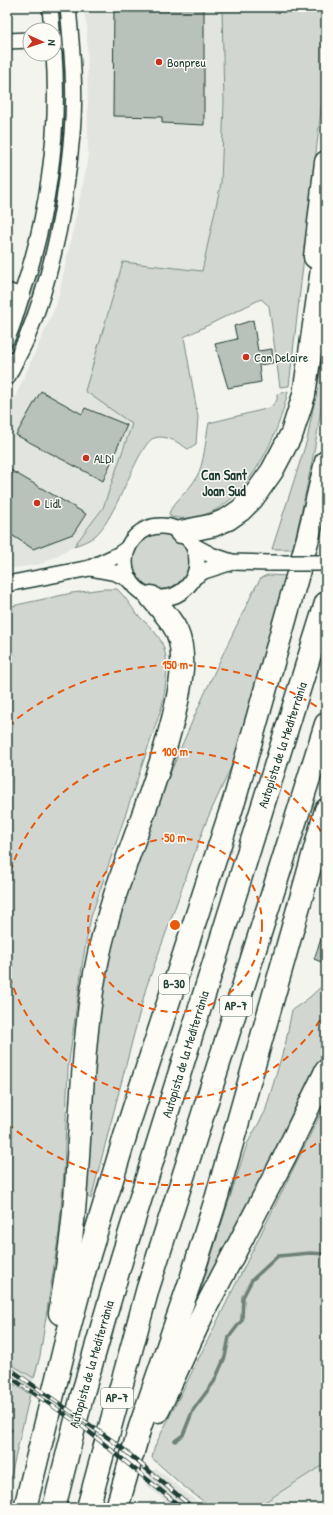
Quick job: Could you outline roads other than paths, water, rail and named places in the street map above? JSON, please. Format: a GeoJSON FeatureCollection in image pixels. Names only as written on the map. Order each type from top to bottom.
{"type":"FeatureCollection","features":[{"type":"Feature","properties":{"kind":"highway"},"geometry":{"type":"LineString","coordinates":[[282,453],[290,432],[298,394],[326,162]]}},
{"type":"Feature","properties":{"kind":"highway"},"geometry":{"type":"LineString","coordinates":[[187,539],[228,519],[241,510],[262,486],[292,433],[304,395],[326,241]]}},
{"type":"Feature","properties":{"kind":"highway","name":"B-30"},"geometry":{"type":"LineString","coordinates":[[25,1508],[88,1257],[130,1120],[237,790],[306,545],[326,462]]}},
{"type":"Feature","properties":{"kind":"highway"},"geometry":{"type":"LineString","coordinates":[[183,1060],[231,862],[326,520]]}},
{"type":"Feature","properties":{"kind":"highway"},"geometry":{"type":"LineString","coordinates":[[20,1508],[69,1263],[87,1023],[95,972],[113,901],[163,756],[180,684],[182,656],[179,635],[171,619],[151,597]]}},
{"type":"Feature","properties":{"kind":"highway","name":"Autopista de la Mediterrània"},"geometry":{"type":"LineString","coordinates":[[54,1508],[100,1330],[326,603]]}},
{"type":"Feature","properties":{"kind":"highway","name":"AP-7"},"geometry":{"type":"LineString","coordinates":[[88,1508],[125,1367],[150,1281],[326,724]]}},
{"type":"Feature","properties":{"kind":"highway"},"geometry":{"type":"LineString","coordinates":[[117,1508],[140,1427],[207,1230],[326,810]]}},
{"type":"Feature","properties":{"kind":"highway"},"geometry":{"type":"LineString","coordinates":[[124,1508],[150,1430],[186,1348],[326,1071]]}},
{"type":"Feature","properties":{"kind":"street"},"geometry":{"type":"LineString","coordinates":[[50,7],[51,22]]}},
{"type":"Feature","properties":{"kind":"street"},"geometry":{"type":"LineString","coordinates":[[7,378],[26,340],[46,280],[61,223],[72,133],[73,72],[68,7]]}},
{"type":"Feature","properties":{"kind":"street"},"geometry":{"type":"LineString","coordinates":[[7,42],[22,41]]}},
{"type":"Feature","properties":{"kind":"street"},"geometry":{"type":"LineString","coordinates":[[7,338],[22,296],[43,220],[55,132],[54,62]]}},
{"type":"Feature","properties":{"kind":"street"},"geometry":{"type":"LineString","coordinates":[[7,291],[22,296]]}},
{"type":"Feature","properties":{"kind":"street"},"geometry":{"type":"LineString","coordinates":[[7,584],[90,568],[118,555],[128,548],[138,534],[151,527],[167,526],[211,555],[232,562],[326,563]]}},
{"type":"Feature","properties":{"kind":"street"},"geometry":{"type":"LineString","coordinates":[[187,539],[197,561],[194,577]]}},
{"type":"Feature","properties":{"kind":"street"},"geometry":{"type":"LineString","coordinates":[[128,548],[125,567],[130,580],[137,589],[151,597],[163,598],[174,596],[187,587],[194,577],[204,571],[232,562]]}},
{"type":"Feature","properties":{"kind":"street"},"geometry":{"type":"LineString","coordinates":[[90,568],[116,573],[130,580]]}},
{"type":"Feature","properties":{"kind":"waterway"},"geometry":{"type":"LineString","coordinates":[[175,1441],[183,1435],[193,1410],[214,1382],[225,1357],[229,1337],[242,1320],[243,1297],[252,1280],[278,1256],[310,1253],[326,1254]]}},
{"type":"Feature","properties":{"kind":"railway"},"geometry":{"type":"LineString","coordinates":[[7,1367],[117,1444],[193,1508]]}},
{"type":"Feature","properties":{"kind":"railway"},"geometry":{"type":"LineString","coordinates":[[7,1375],[82,1426],[182,1508]]}},
{"type":"Feature","properties":{"kind":"place","name":"Bonpreu"},"geometry":{"type":"Point","coordinates":[159,62]}},
{"type":"Feature","properties":{"kind":"place","name":"Can Delaire"},"geometry":{"type":"Point","coordinates":[246,357]}},
{"type":"Feature","properties":{"kind":"place","name":"ALDI"},"geometry":{"type":"Point","coordinates":[86,458]}},
{"type":"Feature","properties":{"kind":"place","name":"Lidl"},"geometry":{"type":"Point","coordinates":[37,503]}},
{"type":"Feature","properties":{"kind":"district","name":"Can Sant Joan Sud"},"geometry":{"type":"Point","coordinates":[224,484]}}]}
